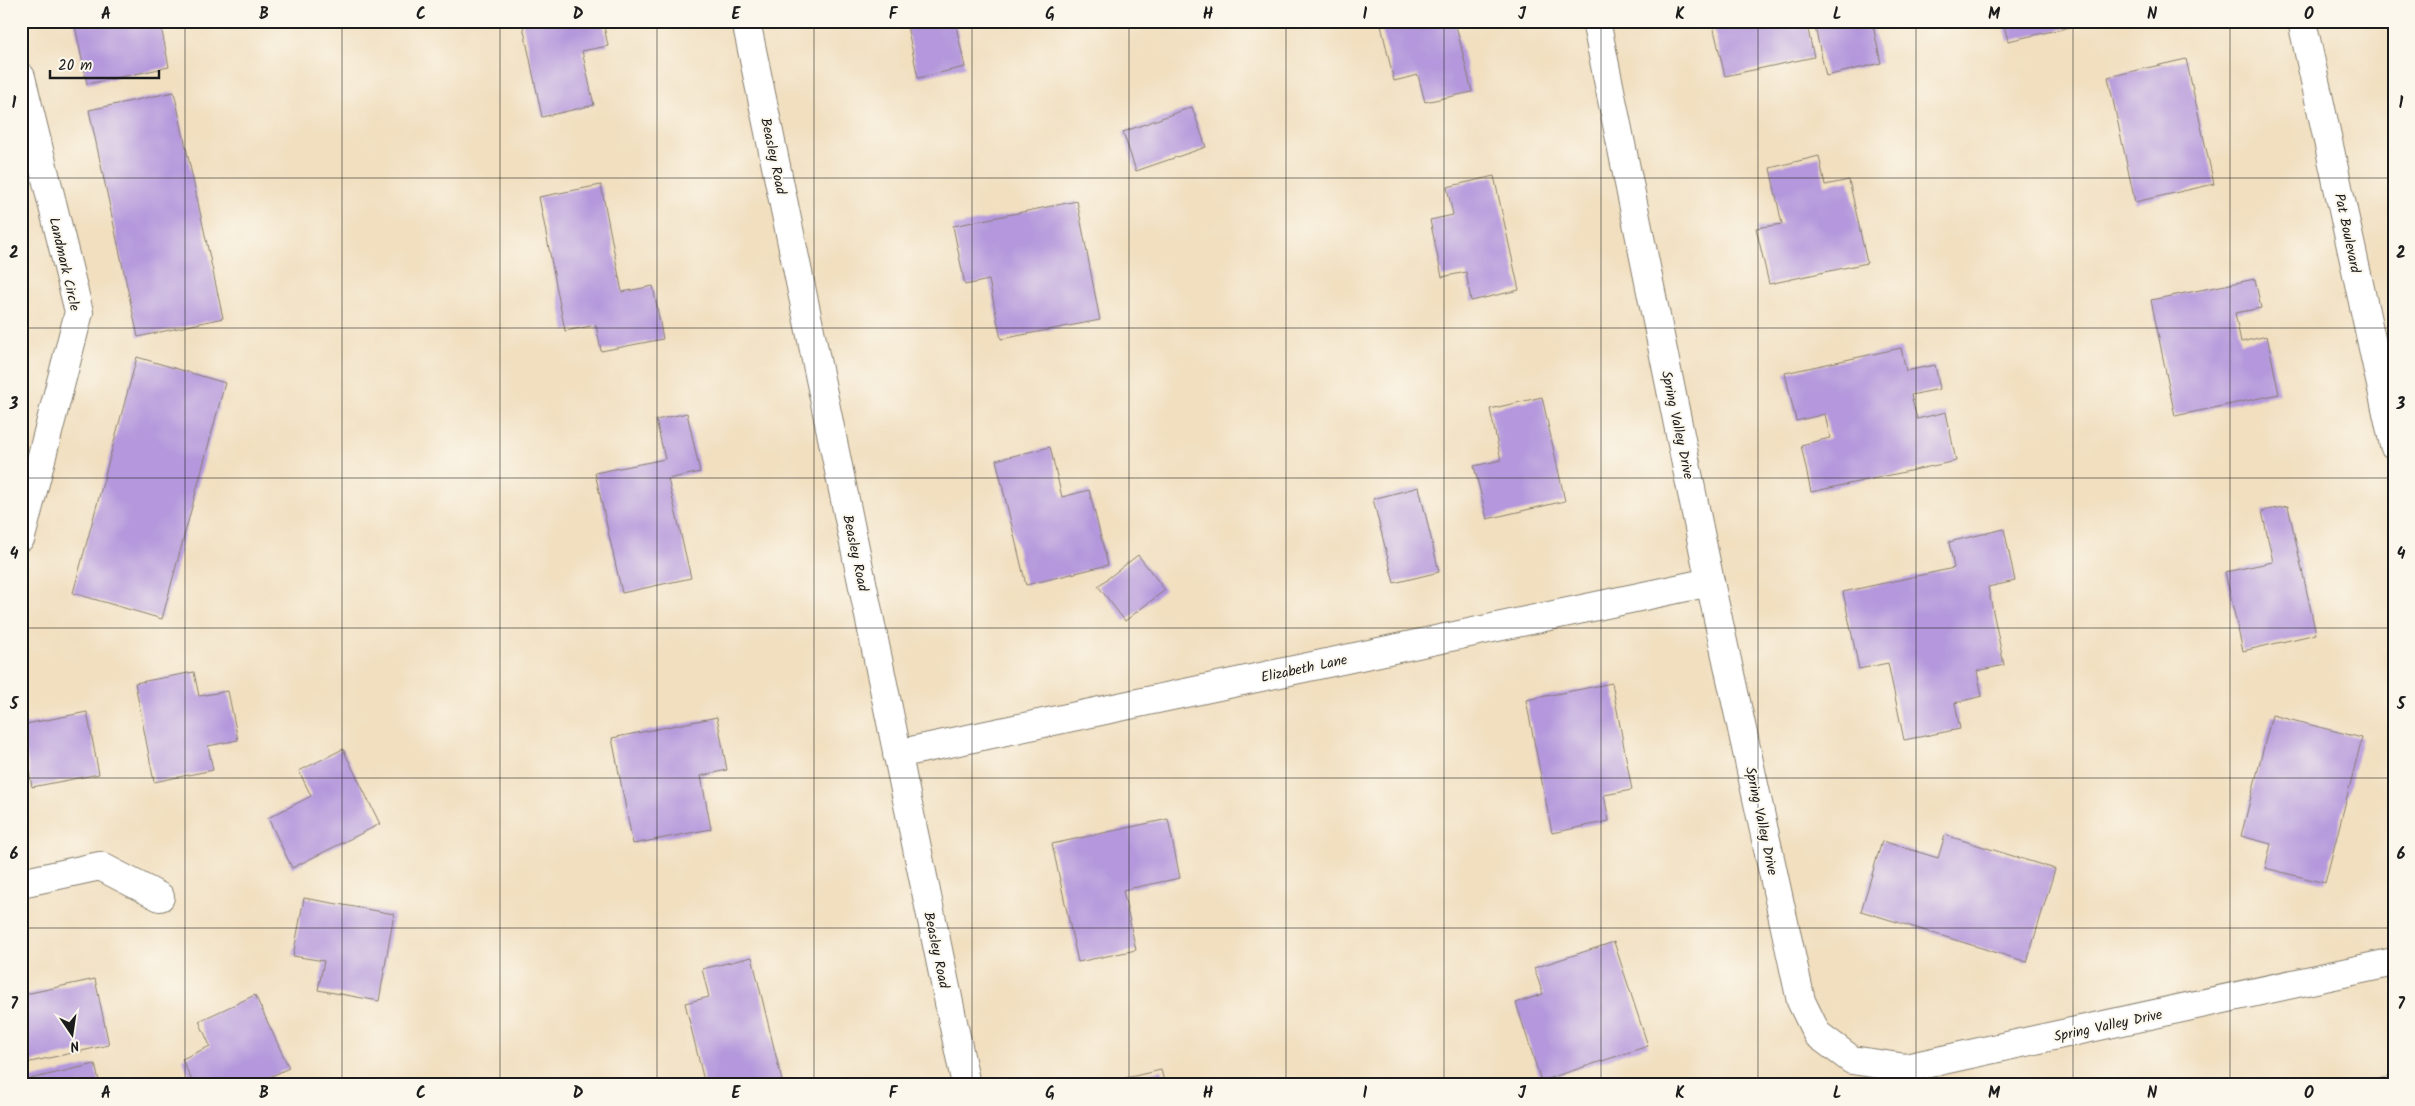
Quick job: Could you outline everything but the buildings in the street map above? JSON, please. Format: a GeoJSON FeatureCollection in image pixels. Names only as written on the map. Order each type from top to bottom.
{"type":"FeatureCollection","features":[{"type":"Feature","properties":{"kind":"street","name":"Beasley Road"},"geometry":{"type":"LineString","coordinates":[[746,21],[966,1085]]}},
{"type":"Feature","properties":{"kind":"street","name":"Spring Valley Drive"},"geometry":{"type":"LineString","coordinates":[[1596,21],[1710,582],[1802,1001],[1817,1034],[1852,1060],[1906,1068],[2394,962]]}},
{"type":"Feature","properties":{"kind":"street","name":"Pat Boulevard"},"geometry":{"type":"LineString","coordinates":[[2302,21],[2394,445]]}},
{"type":"Feature","properties":{"kind":"street","name":"Landmark Circle"},"geometry":{"type":"LineString","coordinates":[[21,77],[24,109],[79,312],[21,537]]}},
{"type":"Feature","properties":{"kind":"street","name":"Elizabeth Lane"},"geometry":{"type":"LineString","coordinates":[[897,754],[1710,582]]}},
{"type":"Feature","properties":{"kind":"street"},"geometry":{"type":"LineString","coordinates":[[21,883],[100,866],[160,897]]}}]}
